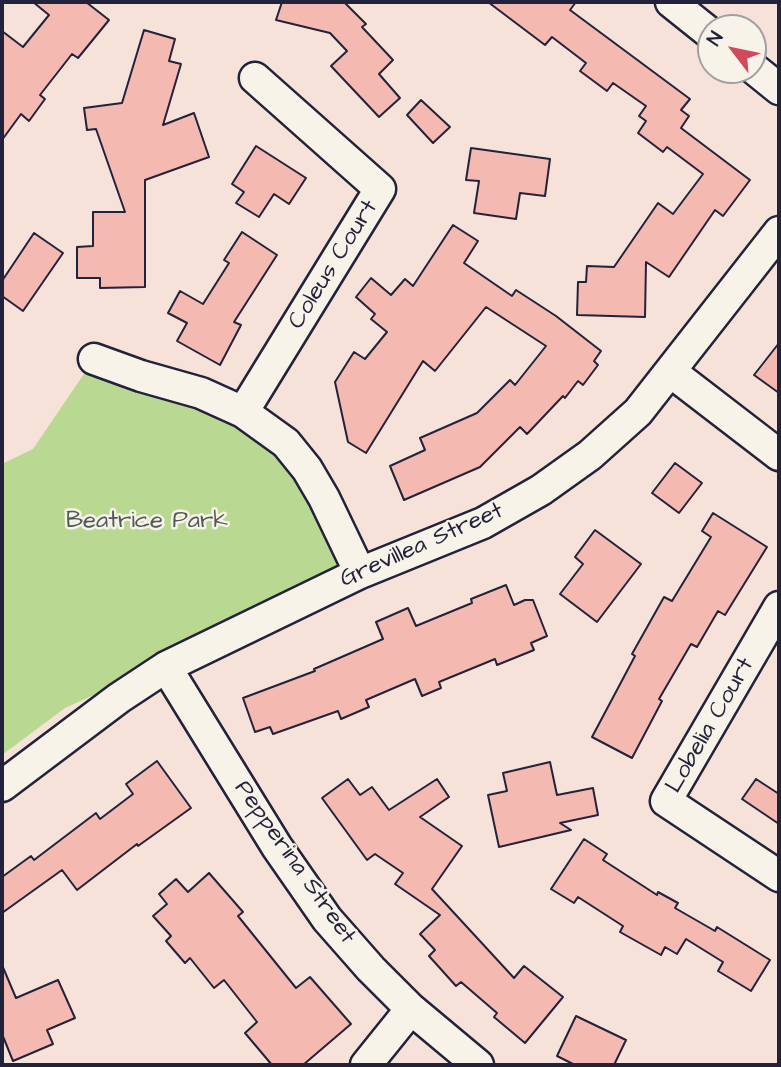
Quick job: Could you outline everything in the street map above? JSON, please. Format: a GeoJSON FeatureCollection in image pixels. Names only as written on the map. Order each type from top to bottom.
{"type":"FeatureCollection","features":[{"type":"Feature","properties":{"kind":"street"},"geometry":{"type":"LineString","coordinates":[[671,2],[697,23]]}},
{"type":"Feature","properties":{"kind":"street","name":"Coleus Court"},"geometry":{"type":"LineString","coordinates":[[243,412],[380,189],[255,78]]}},
{"type":"Feature","properties":{"kind":"street","name":"Grevillea Street"},"geometry":{"type":"LineString","coordinates":[[2,786],[119,698],[166,667],[360,573],[483,523],[541,490],[590,455],[638,412],[779,232]]}},
{"type":"Feature","properties":{"kind":"street"},"geometry":{"type":"LineString","coordinates":[[94,359],[201,393],[243,412],[286,443],[307,469],[324,498],[360,573]]}},
{"type":"Feature","properties":{"kind":"street"},"geometry":{"type":"LineString","coordinates":[[671,372],[779,455]]}},
{"type":"Feature","properties":{"kind":"street","name":"Lobelia Court"},"geometry":{"type":"LineString","coordinates":[[779,607],[666,801],[779,876]]}},
{"type":"Feature","properties":{"kind":"street","name":"Pepperina Street"},"geometry":{"type":"LineString","coordinates":[[166,667],[277,847],[327,919],[411,1009],[478,1065]]}},
{"type":"Feature","properties":{"kind":"street"},"geometry":{"type":"LineString","coordinates":[[366,1065],[411,1009]]}},
{"type":"Feature","properties":{"kind":"green space","name":"Beatrice Park"},"geometry":{"type":"Polygon","coordinates":[[[94,359],[243,412],[369,570],[65,708],[2,755],[2,464],[33,449],[94,359]]]}},
{"type":"Feature","properties":{"kind":"building"},"geometry":{"type":"Polygon","coordinates":[[[33,2],[86,2],[109,20],[78,58],[72,54],[40,95],[45,99],[29,121],[21,114],[2,140],[2,31],[23,47],[49,15],[33,2]]]}},
{"type":"Feature","properties":{"kind":"building"},"geometry":{"type":"Polygon","coordinates":[[[282,2],[344,2],[366,24],[362,27],[393,60],[379,74],[400,98],[379,117],[331,66],[347,51],[330,33],[276,20],[282,2]]]}},
{"type":"Feature","properties":{"kind":"building"},"geometry":{"type":"Polygon","coordinates":[[[488,2],[576,2],[570,10],[690,99],[681,110],[689,116],[681,128],[750,180],[723,216],[715,210],[669,277],[646,262],[645,317],[577,315],[578,282],[586,282],[587,266],[614,267],[658,203],[673,214],[703,174],[667,147],[663,152],[638,133],[646,121],[639,116],[646,106],[613,83],[607,91],[580,71],[586,63],[552,37],[545,45],[488,2]]]}},
{"type":"Feature","properties":{"kind":"building"},"geometry":{"type":"Polygon","coordinates":[[[144,30],[175,39],[169,61],[181,64],[163,125],[194,113],[209,157],[145,180],[145,287],[100,288],[100,278],[77,278],[77,247],[93,246],[93,212],[125,212],[96,129],[87,130],[84,108],[122,103],[144,30]]]}},
{"type":"Feature","properties":{"kind":"building"},"geometry":{"type":"Polygon","coordinates":[[[421,100],[450,127],[433,143],[407,115],[421,100]]]}},
{"type":"Feature","properties":{"kind":"building"},"geometry":{"type":"Polygon","coordinates":[[[256,146],[306,178],[289,204],[274,194],[259,217],[236,203],[244,192],[232,184],[256,146]]]}},
{"type":"Feature","properties":{"kind":"building"},"geometry":{"type":"Polygon","coordinates":[[[471,148],[550,159],[545,196],[520,193],[516,219],[474,213],[479,181],[466,180],[471,148]]]}},
{"type":"Feature","properties":{"kind":"building"},"geometry":{"type":"Polygon","coordinates":[[[453,225],[478,241],[464,263],[512,296],[516,290],[556,316],[601,351],[594,361],[598,365],[583,385],[578,381],[565,398],[563,396],[527,434],[520,427],[480,467],[404,500],[390,466],[425,450],[420,438],[477,413],[510,380],[515,385],[546,346],[486,307],[435,371],[423,361],[366,453],[348,442],[335,382],[354,352],[365,359],[387,332],[371,319],[375,314],[356,297],[371,278],[391,295],[405,279],[413,286],[453,225]]]}},
{"type":"Feature","properties":{"kind":"building"},"geometry":{"type":"Polygon","coordinates":[[[242,232],[277,255],[234,322],[241,325],[220,365],[177,341],[187,323],[168,313],[180,291],[203,304],[229,263],[224,260],[242,232]]]}},
{"type":"Feature","properties":{"kind":"building"},"geometry":{"type":"Polygon","coordinates":[[[34,233],[63,253],[23,311],[2,296],[2,281],[34,233]]]}},
{"type":"Feature","properties":{"kind":"building"},"geometry":{"type":"Polygon","coordinates":[[[779,343],[779,393],[754,375],[779,343]]]}},
{"type":"Feature","properties":{"kind":"building"},"geometry":{"type":"Polygon","coordinates":[[[675,463],[702,483],[679,513],[652,493],[675,463]]]}},
{"type":"Feature","properties":{"kind":"building"},"geometry":{"type":"Polygon","coordinates":[[[713,513],[767,547],[725,615],[718,611],[697,647],[691,644],[659,699],[662,701],[632,758],[592,737],[635,656],[632,654],[664,597],[672,601],[711,537],[702,531],[713,513]]]}},
{"type":"Feature","properties":{"kind":"building"},"geometry":{"type":"Polygon","coordinates":[[[595,530],[641,564],[597,622],[560,594],[583,564],[575,557],[595,530]]]}},
{"type":"Feature","properties":{"kind":"building"},"geometry":{"type":"Polygon","coordinates":[[[506,585],[514,605],[533,600],[547,636],[531,643],[534,650],[497,665],[495,659],[439,682],[441,688],[422,696],[415,679],[366,700],[369,707],[341,719],[338,711],[273,734],[270,727],[255,732],[243,698],[315,671],[314,669],[383,639],[376,622],[408,608],[416,626],[472,603],[471,599],[506,585]]]}},
{"type":"Feature","properties":{"kind":"building"},"geometry":{"type":"Polygon","coordinates":[[[157,761],[191,808],[138,846],[137,844],[77,890],[62,870],[2,913],[2,877],[31,856],[34,860],[96,813],[100,819],[133,794],[126,784],[157,761]]]}},
{"type":"Feature","properties":{"kind":"building"},"geometry":{"type":"Polygon","coordinates":[[[550,762],[557,795],[593,788],[598,815],[560,823],[571,830],[499,847],[488,795],[507,791],[503,773],[550,762]]]}},
{"type":"Feature","properties":{"kind":"building"},"geometry":{"type":"Polygon","coordinates":[[[348,779],[360,795],[372,787],[389,810],[437,779],[449,797],[420,817],[462,846],[432,889],[514,978],[524,966],[563,997],[525,1043],[494,1017],[497,1013],[461,982],[456,986],[429,956],[435,950],[420,934],[440,915],[395,884],[403,873],[375,854],[367,860],[322,798],[348,779]]]}},
{"type":"Feature","properties":{"kind":"building"},"geometry":{"type":"Polygon","coordinates":[[[756,779],[779,794],[779,824],[742,799],[756,779]]]}},
{"type":"Feature","properties":{"kind":"building"},"geometry":{"type":"Polygon","coordinates":[[[584,839],[607,854],[603,860],[657,895],[658,892],[678,903],[675,908],[715,931],[717,927],[770,960],[751,991],[718,971],[723,962],[686,939],[677,954],[665,947],[661,955],[620,932],[623,926],[578,897],[574,903],[551,889],[584,839]]]}},
{"type":"Feature","properties":{"kind":"building"},"geometry":{"type":"Polygon","coordinates":[[[209,873],[243,912],[238,916],[296,988],[310,977],[351,1024],[303,1065],[272,1065],[245,1033],[257,1022],[224,980],[214,988],[190,958],[185,963],[166,941],[171,936],[153,916],[167,904],[159,894],[176,879],[188,892],[209,873]]]}},
{"type":"Feature","properties":{"kind":"building"},"geometry":{"type":"Polygon","coordinates":[[[2,965],[16,998],[58,980],[75,1018],[47,1030],[53,1044],[13,1061],[2,1034],[2,965]]]}},
{"type":"Feature","properties":{"kind":"building"},"geometry":{"type":"Polygon","coordinates":[[[576,1016],[626,1040],[614,1065],[575,1065],[557,1056],[576,1016]]]}}]}
